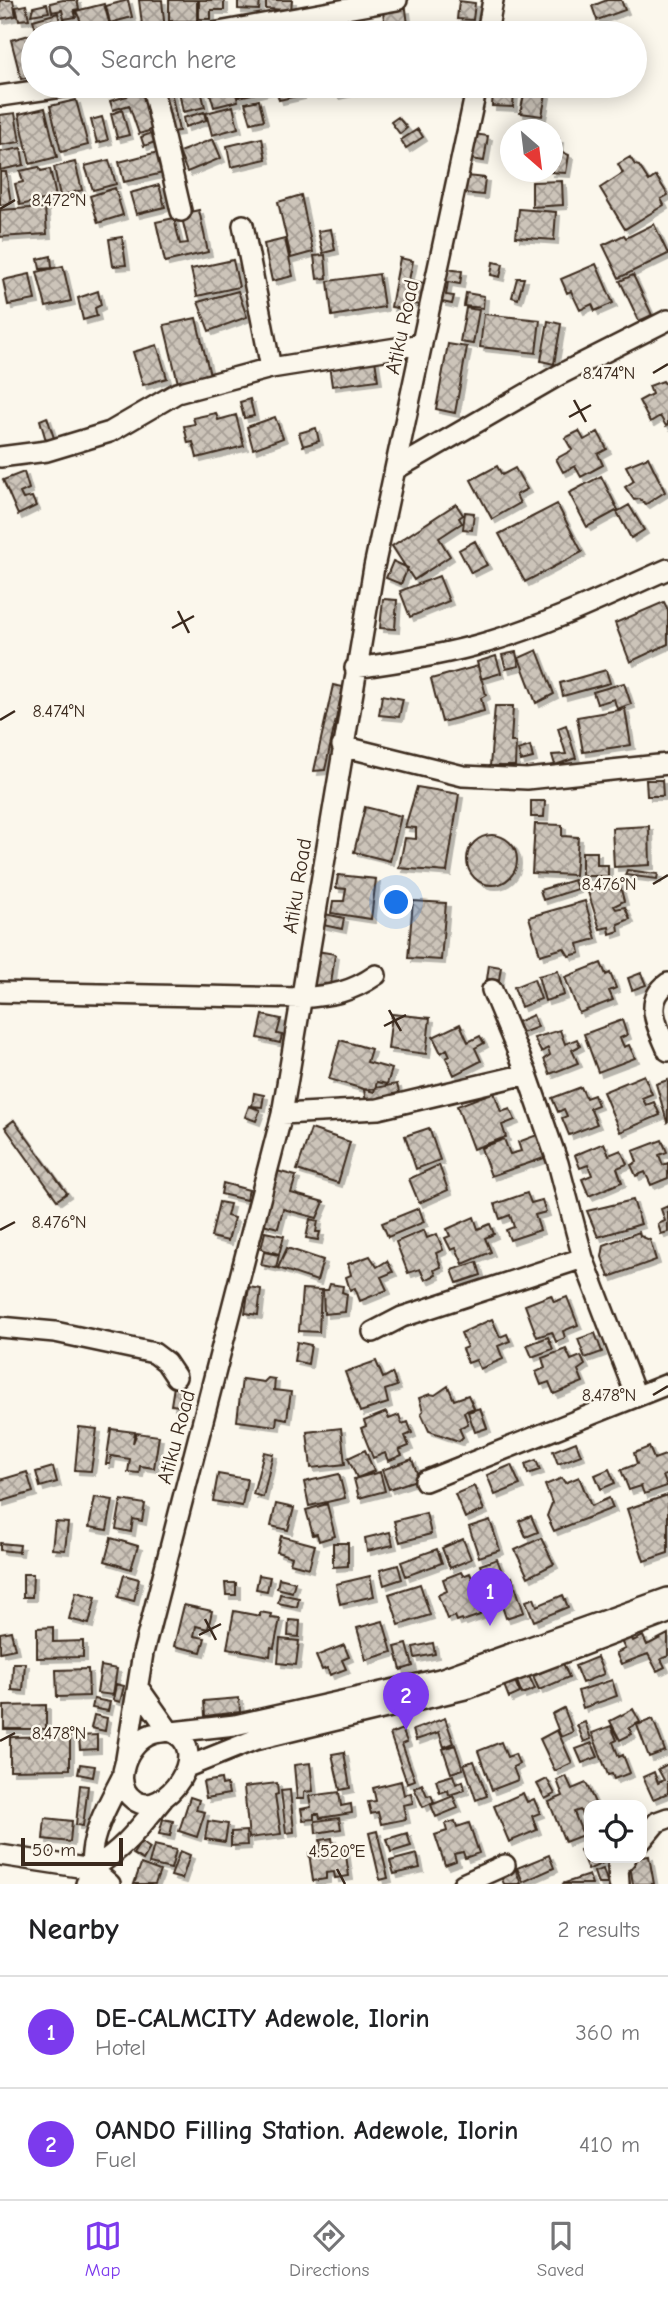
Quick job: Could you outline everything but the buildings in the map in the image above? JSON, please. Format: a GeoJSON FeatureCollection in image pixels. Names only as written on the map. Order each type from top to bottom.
{"type":"FeatureCollection","features":[{"type":"Feature","properties":{"kind":"street"},"geometry":{"type":"LineString","coordinates":[[280,21],[397,0]]}},
{"type":"Feature","properties":{"kind":"street"},"geometry":{"type":"LineString","coordinates":[[489,21],[493,0]]}},
{"type":"Feature","properties":{"kind":"street"},"geometry":{"type":"LineString","coordinates":[[0,96],[21,93]]}},
{"type":"Feature","properties":{"kind":"street"},"geometry":{"type":"LineString","coordinates":[[155,98],[181,211]]}},
{"type":"Feature","properties":{"kind":"street","name":"Atiku Road"},"geometry":{"type":"LineString","coordinates":[[124,1768],[142,1653],[282,1114],[374,567],[474,98]]}},
{"type":"Feature","properties":{"kind":"street"},"geometry":{"type":"LineString","coordinates":[[243,225],[271,368]]}},
{"type":"Feature","properties":{"kind":"street"},"geometry":{"type":"LineString","coordinates":[[396,468],[559,375],[668,320]]}},
{"type":"Feature","properties":{"kind":"street"},"geometry":{"type":"LineString","coordinates":[[0,457],[47,451],[110,432],[177,393],[271,368],[422,344]]}},
{"type":"Feature","properties":{"kind":"street"},"geometry":{"type":"LineString","coordinates":[[355,668],[405,662],[489,642],[580,608],[668,569]]}},
{"type":"Feature","properties":{"kind":"street"},"geometry":{"type":"LineString","coordinates":[[342,746],[463,776],[527,779],[668,764]]}},
{"type":"Feature","properties":{"kind":"street"},"geometry":{"type":"LineString","coordinates":[[0,992],[302,998],[336,995],[358,988],[376,975]]}},
{"type":"Feature","properties":{"kind":"street"},"geometry":{"type":"LineString","coordinates":[[668,983],[656,995],[653,1008],[668,1051]]}},
{"type":"Feature","properties":{"kind":"street"},"geometry":{"type":"LineString","coordinates":[[492,990],[527,1074],[558,1163],[583,1258],[636,1396]]}},
{"type":"Feature","properties":{"kind":"street"},"geometry":{"type":"LineString","coordinates":[[282,1114],[378,1109],[527,1074]]}},
{"type":"Feature","properties":{"kind":"street"},"geometry":{"type":"LineString","coordinates":[[373,1332],[401,1317],[583,1258]]}},
{"type":"Feature","properties":{"kind":"street"},"geometry":{"type":"LineString","coordinates":[[0,1327],[55,1332],[154,1353],[166,1362],[176,1377]]}},
{"type":"Feature","properties":{"kind":"street"},"geometry":{"type":"LineString","coordinates":[[425,1481],[668,1384]]}},
{"type":"Feature","properties":{"kind":"street"},"geometry":{"type":"LineString","coordinates":[[89,1876],[93,1846],[124,1768],[137,1745],[151,1734],[235,1725],[440,1679],[668,1598]]}},
{"type":"Feature","properties":{"kind":"street"},"geometry":{"type":"LineString","coordinates":[[187,1767],[254,1740],[469,1688],[668,1613]]}},
{"type":"Feature","properties":{"kind":"street"},"geometry":{"type":"LineString","coordinates":[[89,1876],[133,1837],[187,1767],[187,1747],[171,1731],[138,1687]]}},
{"type":"Feature","properties":{"kind":"street"},"geometry":{"type":"LineString","coordinates":[[124,1768],[128,1794],[134,1800],[148,1805],[163,1799]]}},
{"type":"Feature","properties":{"kind":"street"},"geometry":{"type":"LineString","coordinates":[[647,1834],[657,1822],[668,1818]]}},
{"type":"Feature","properties":{"kind":"street"},"geometry":{"type":"LineString","coordinates":[[0,1855],[89,1876],[110,1884]]}},
{"type":"Feature","properties":{"kind":"street"},"geometry":{"type":"LineString","coordinates":[[619,1884],[618,1867],[622,1863]]}},
{"type":"Feature","properties":{"kind":"street"},"geometry":{"type":"LineString","coordinates":[[463,1884],[505,1866]]}},
{"type":"Feature","properties":{"kind":"place","name":"DE-CALMCITY Adewole, Ilorin"},"geometry":{"type":"Point","coordinates":[490,1626]}},
{"type":"Feature","properties":{"kind":"place","name":"OANDO Filling Station. Adewole, Ilorin"},"geometry":{"type":"Point","coordinates":[406,1730]}}]}
